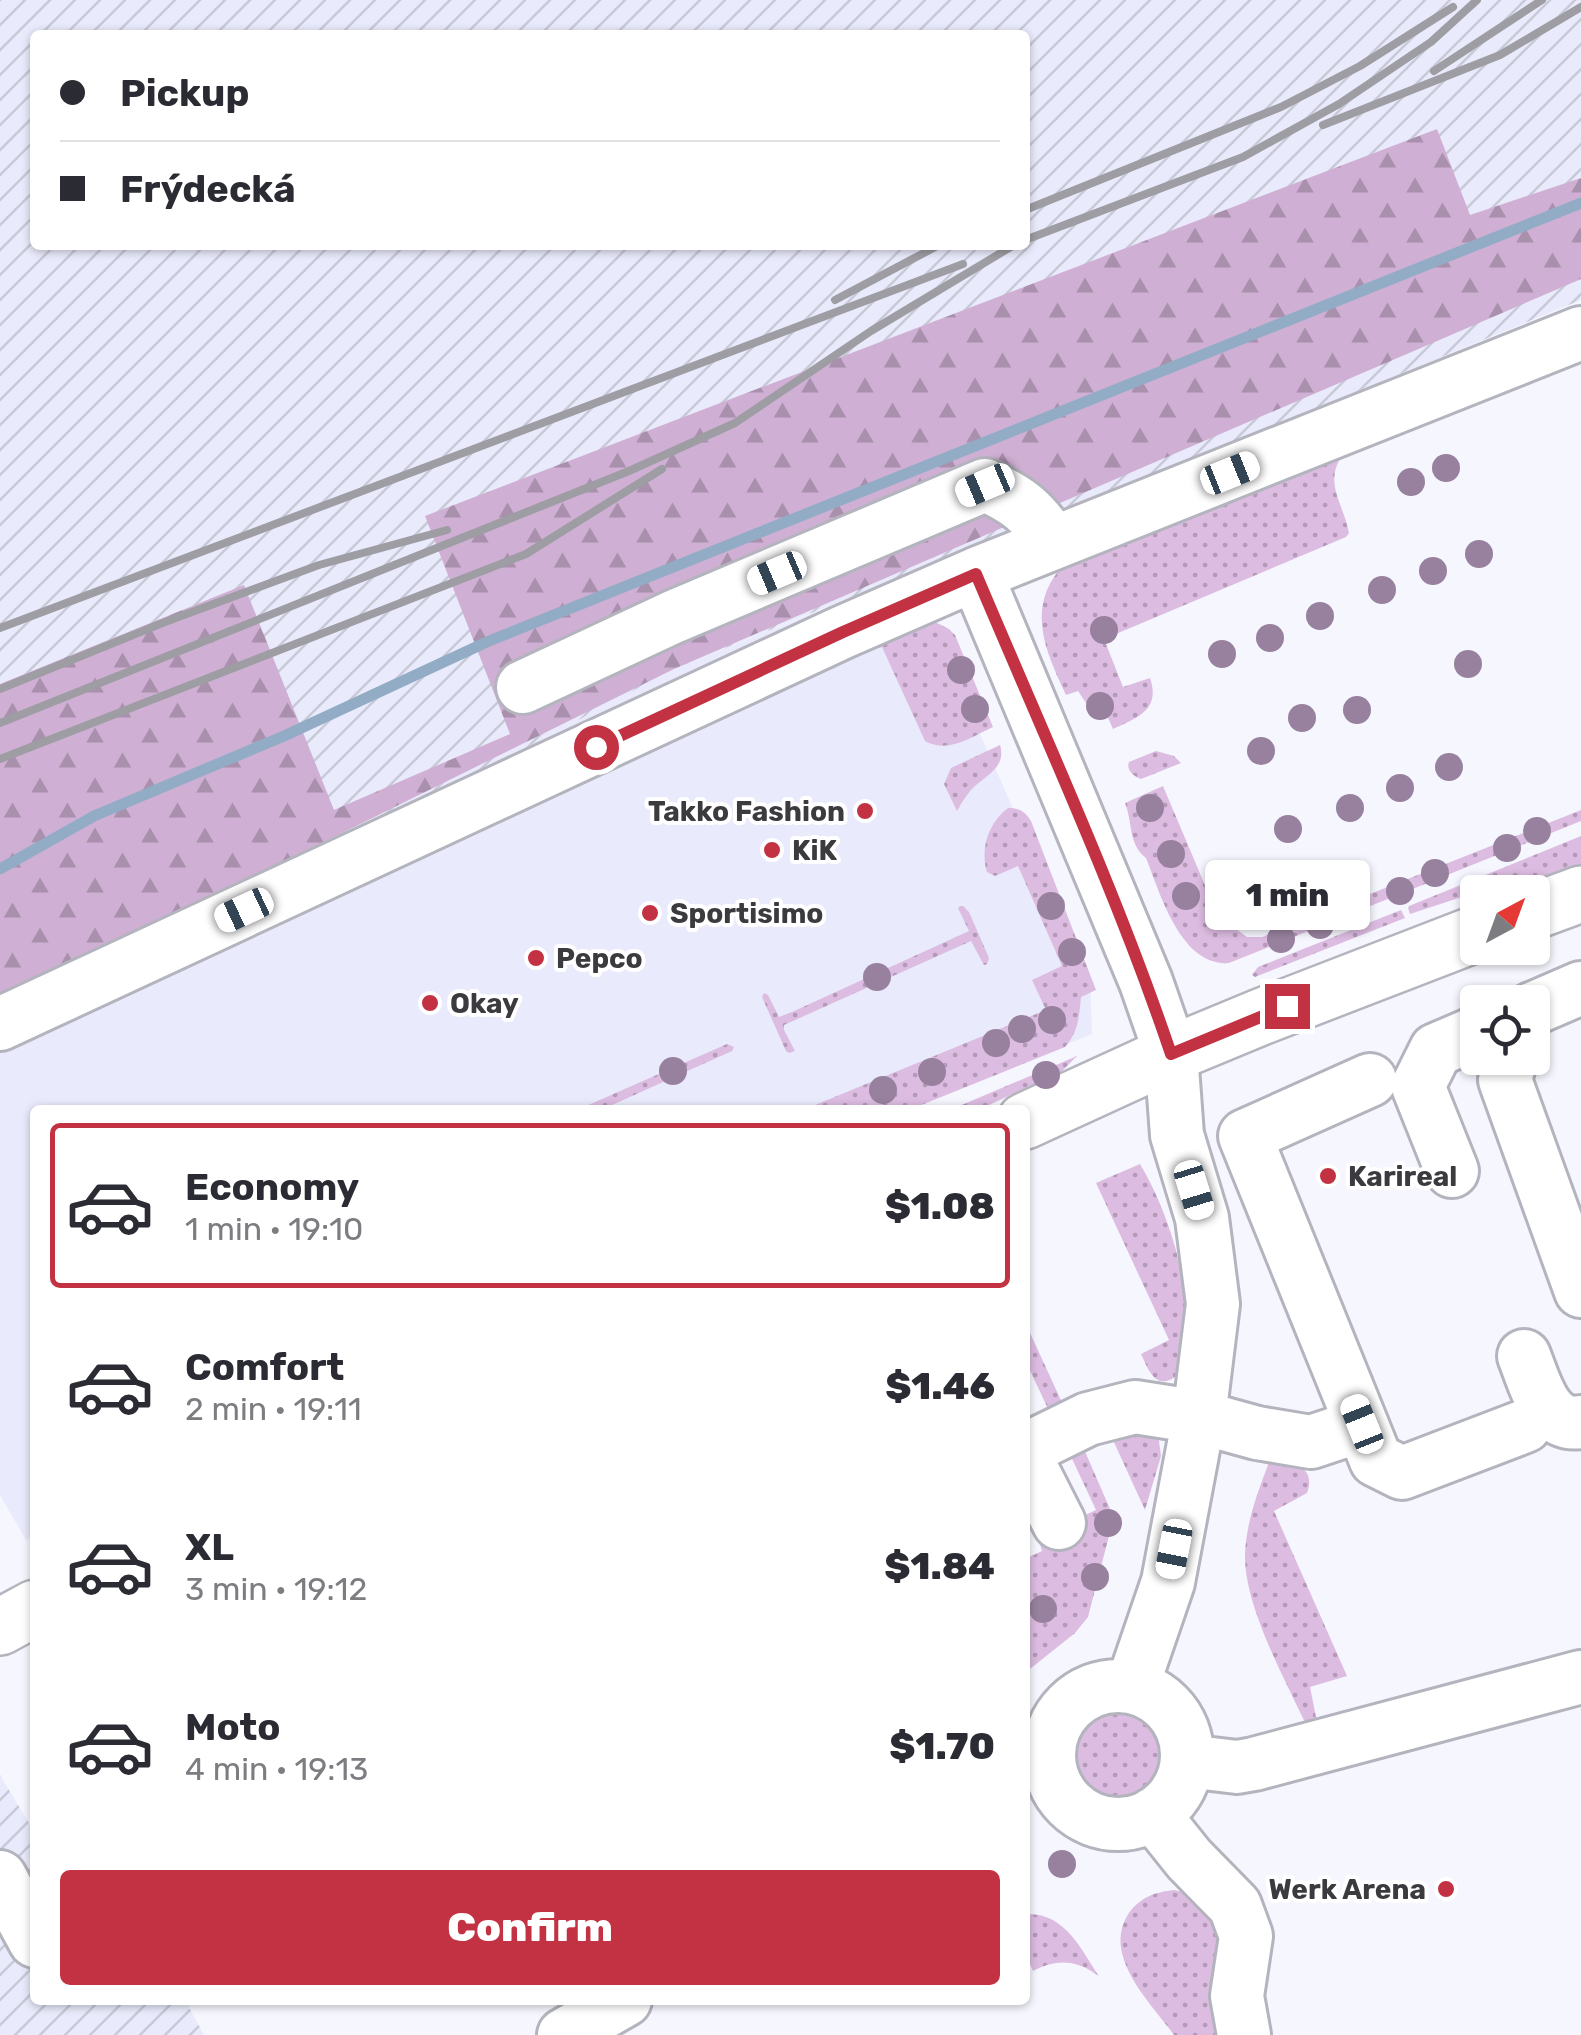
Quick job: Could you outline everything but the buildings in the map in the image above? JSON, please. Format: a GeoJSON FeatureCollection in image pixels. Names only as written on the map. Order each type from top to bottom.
{"type":"FeatureCollection","features":[{"type":"Feature","properties":{"kind":"main road"},"geometry":{"type":"LineString","coordinates":[[1550,905],[1581,894]]}},
{"type":"Feature","properties":{"kind":"main road"},"geometry":{"type":"LineString","coordinates":[[1030,1119],[1171,1054],[1460,940]]}},
{"type":"Feature","properties":{"kind":"main road"},"geometry":{"type":"LineString","coordinates":[[0,1627],[30,1611]]}},
{"type":"Feature","properties":{"kind":"lane"},"geometry":{"type":"LineString","coordinates":[[0,1024],[843,632],[976,574],[1581,332]]}},
{"type":"Feature","properties":{"kind":"lane"},"geometry":{"type":"LineString","coordinates":[[523,687],[673,617],[985,485],[1013,497],[1040,522],[1054,543]]}},
{"type":"Feature","properties":{"kind":"lane"},"geometry":{"type":"LineString","coordinates":[[976,574],[1140,966],[1171,1054],[1177,1135],[1202,1218],[1213,1304],[1199,1417],[1168,1582],[1132,1687]]}},
{"type":"Feature","properties":{"kind":"lane"},"geometry":{"type":"LineString","coordinates":[[1550,1001],[1581,988]]}},
{"type":"Feature","properties":{"kind":"lane"},"geometry":{"type":"LineString","coordinates":[[1550,1037],[1581,1024]]}},
{"type":"Feature","properties":{"kind":"lane"},"geometry":{"type":"LineString","coordinates":[[1452,1170],[1418,1086],[1436,1050],[1460,1040]]}},
{"type":"Feature","properties":{"kind":"lane"},"geometry":{"type":"LineString","coordinates":[[1506,1075],[1581,1291]]}},
{"type":"Feature","properties":{"kind":"lane"},"geometry":{"type":"LineString","coordinates":[[1370,1080],[1245,1136],[1376,1460],[1402,1472],[1526,1426]]}},
{"type":"Feature","properties":{"kind":"lane"},"geometry":{"type":"LineString","coordinates":[[1524,1356],[1541,1399],[1554,1417],[1570,1424],[1581,1422]]}},
{"type":"Feature","properties":{"kind":"lane"},"geometry":{"type":"LineString","coordinates":[[1030,1450],[1088,1419],[1135,1406],[1311,1442],[1362,1424]]}},
{"type":"Feature","properties":{"kind":"lane"},"geometry":{"type":"LineString","coordinates":[[1030,1463],[1059,1523]]}},
{"type":"Feature","properties":{"kind":"lane"},"geometry":{"type":"LineString","coordinates":[[1188,1761],[1237,1767],[1254,1764],[1581,1677]]}},
{"type":"Feature","properties":{"kind":"lane"},"geometry":{"type":"LineString","coordinates":[[1132,1687],[1155,1696],[1173,1714],[1185,1736],[1188,1761],[1181,1786],[1166,1806],[1142,1821],[1114,1825],[1086,1817],[1064,1799],[1039,1794],[1058,1719],[1078,1698],[1103,1688],[1132,1687]]}},
{"type":"Feature","properties":{"kind":"lane"},"geometry":{"type":"LineString","coordinates":[[1153,1814],[1189,1859],[1235,1906],[1246,1936],[1237,1996],[1244,2035]]}},
{"type":"Feature","properties":{"kind":"lane"},"geometry":{"type":"LineString","coordinates":[[0,1877],[30,1932]]}},
{"type":"Feature","properties":{"kind":"lane"},"geometry":{"type":"LineString","coordinates":[[564,2035],[616,2005]]}},
{"type":"Feature","properties":{"kind":"shaded area"},"geometry":{"type":"Polygon","coordinates":[[[0,0],[1581,0],[1581,300],[674,669],[452,787],[0,1004],[0,0]]]}},
{"type":"Feature","properties":{"kind":"shaded area"},"geometry":{"type":"Polygon","coordinates":[[[1346,450],[1334,481],[1349,533],[1346,537],[1104,639],[1123,687],[1150,678],[1153,689],[1149,705],[1130,721],[1113,729],[1105,711],[1093,713],[1078,691],[1066,695],[1042,628],[1045,595],[1065,563],[1346,450]]]}},
{"type":"Feature","properties":{"kind":"shaded area"},"geometry":{"type":"Polygon","coordinates":[[[909,575],[1090,981],[1092,1034],[915,1105],[30,1105],[30,1538],[26,1540],[0,1495],[0,1004],[674,669],[909,575]]]}},
{"type":"Feature","properties":{"kind":"shaded area"},"geometry":{"type":"Polygon","coordinates":[[[933,621],[955,635],[993,727],[942,746],[925,741],[882,647],[867,651],[866,648],[933,621]]]}},
{"type":"Feature","properties":{"kind":"shaded area"},"geometry":{"type":"Polygon","coordinates":[[[1000,745],[998,765],[971,790],[957,811],[944,784],[951,768],[1000,745]]]}},
{"type":"Feature","properties":{"kind":"shaded area"},"geometry":{"type":"Polygon","coordinates":[[[1156,751],[1174,756],[1181,763],[1141,779],[1128,768],[1129,762],[1156,751]]]}},
{"type":"Feature","properties":{"kind":"shaded area"},"geometry":{"type":"Polygon","coordinates":[[[1163,786],[1218,916],[1247,937],[1262,937],[1581,810],[1581,821],[1229,963],[1212,961],[1185,941],[1134,840],[1125,803],[1163,786]]]}},
{"type":"Feature","properties":{"kind":"shaded area"},"geometry":{"type":"Polygon","coordinates":[[[1008,808],[1015,809],[1031,821],[1096,990],[1081,997],[1078,1023],[1070,1041],[1065,1047],[921,1105],[815,1105],[1046,1010],[1032,980],[1062,966],[1018,866],[995,876],[987,872],[985,846],[1008,808]]]}},
{"type":"Feature","properties":{"kind":"shaded area"},"geometry":{"type":"Polygon","coordinates":[[[1581,836],[1581,866],[1550,878],[1485,875],[1581,836]]]}},
{"type":"Feature","properties":{"kind":"shaded area"},"geometry":{"type":"Polygon","coordinates":[[[1460,885],[1460,898],[1410,914],[1409,906],[1460,885]]]}},
{"type":"Feature","properties":{"kind":"shaded area"},"geometry":{"type":"Polygon","coordinates":[[[960,906],[969,912],[989,958],[987,964],[984,965],[971,941],[784,1025],[795,1051],[786,1051],[762,997],[764,993],[779,1017],[792,1012],[969,931],[960,906]]]}},
{"type":"Feature","properties":{"kind":"shaded area"},"geometry":{"type":"Polygon","coordinates":[[[1401,910],[1405,918],[1252,975],[1258,967],[1401,910]]]}},
{"type":"Feature","properties":{"kind":"shaded area"},"geometry":{"type":"Polygon","coordinates":[[[727,1044],[734,1047],[612,1105],[588,1105],[727,1044]]]}},
{"type":"Feature","properties":{"kind":"shaded area"},"geometry":{"type":"Polygon","coordinates":[[[1077,1056],[1061,1072],[989,1105],[962,1105],[1077,1056]]]}},
{"type":"Feature","properties":{"kind":"shaded area"},"geometry":{"type":"Polygon","coordinates":[[[1140,1164],[1167,1222],[1184,1288],[1186,1329],[1178,1375],[1164,1381],[1154,1377],[1141,1354],[1169,1340],[1096,1183],[1140,1164]]]}},
{"type":"Feature","properties":{"kind":"shaded area"},"geometry":{"type":"Polygon","coordinates":[[[1030,1333],[1065,1409],[1052,1417],[1030,1371],[1030,1333]]]}},
{"type":"Feature","properties":{"kind":"shaded area"},"geometry":{"type":"Polygon","coordinates":[[[1107,1427],[1158,1434],[1161,1456],[1145,1510],[1107,1427]]]}},
{"type":"Feature","properties":{"kind":"shaded area"},"geometry":{"type":"Polygon","coordinates":[[[1080,1440],[1110,1509],[1111,1528],[1088,1617],[1075,1633],[1030,1669],[1030,1557],[1042,1551],[1038,1537],[1096,1510],[1066,1446],[1080,1440]]]}},
{"type":"Feature","properties":{"kind":"shaded area"},"geometry":{"type":"Polygon","coordinates":[[[1271,1457],[1300,1467],[1308,1476],[1307,1493],[1274,1511],[1347,1676],[1310,1687],[1318,1727],[1309,1731],[1268,1644],[1247,1576],[1248,1530],[1271,1457]]]}},
{"type":"Feature","properties":{"kind":"shaded area"},"geometry":{"type":"Polygon","coordinates":[[[1116,1702],[1136,1706],[1153,1717],[1164,1734],[1168,1754],[1164,1774],[1153,1791],[1136,1802],[1116,1806],[1096,1802],[1079,1791],[1068,1774],[1064,1754],[1068,1734],[1079,1717],[1096,1706],[1116,1702]]]}},
{"type":"Feature","properties":{"kind":"shaded area"},"geometry":{"type":"Polygon","coordinates":[[[0,1775],[30,1825],[30,2005],[188,2005],[204,2035],[0,2035],[0,1775]]]}},
{"type":"Feature","properties":{"kind":"shaded area"},"geometry":{"type":"Polygon","coordinates":[[[1174,1890],[1192,1894],[1217,1914],[1227,2035],[1174,2035],[1125,1964],[1121,1932],[1127,1916],[1147,1897],[1174,1890]]]}},
{"type":"Feature","properties":{"kind":"shaded area"},"geometry":{"type":"Polygon","coordinates":[[[1030,1914],[1061,1925],[1099,1976],[1067,1963],[1033,1971],[1030,1914]]]}},
{"type":"Feature","properties":{"kind":"green space"},"geometry":{"type":"Polygon","coordinates":[[[1437,129],[1470,215],[1581,178],[1581,279],[674,669],[0,1002],[0,684],[244,585],[334,810],[510,734],[425,516],[1437,129]]]}},
{"type":"Feature","properties":{"kind":"waterway"},"geometry":{"type":"LineString","coordinates":[[0,869],[94,816],[284,736],[489,641],[1581,203]]}},
{"type":"Feature","properties":{"kind":"railway"},"geometry":{"type":"LineString","coordinates":[[1030,238],[1243,157],[1339,104],[1431,42],[1477,0]]}},
{"type":"Feature","properties":{"kind":"railway"},"geometry":{"type":"LineString","coordinates":[[1434,71],[1542,0]]}},
{"type":"Feature","properties":{"kind":"railway"},"geometry":{"type":"LineString","coordinates":[[1030,208],[1281,107],[1360,66],[1453,7]]}},
{"type":"Feature","properties":{"kind":"railway"},"geometry":{"type":"LineString","coordinates":[[1323,125],[1500,55],[1581,7]]}},
{"type":"Feature","properties":{"kind":"railway"},"geometry":{"type":"LineString","coordinates":[[835,300],[930,250]]}},
{"type":"Feature","properties":{"kind":"railway"},"geometry":{"type":"LineString","coordinates":[[0,723],[629,471],[735,423],[871,331],[1006,250]]}},
{"type":"Feature","properties":{"kind":"railway"},"geometry":{"type":"LineString","coordinates":[[0,628],[963,264]]}},
{"type":"Feature","properties":{"kind":"railway"},"geometry":{"type":"LineString","coordinates":[[0,759],[526,554],[662,469]]}},
{"type":"Feature","properties":{"kind":"railway"},"geometry":{"type":"LineString","coordinates":[[0,689],[319,565],[447,530]]}},
{"type":"Feature","properties":{"kind":"place","name":"Takko Fashion"},"geometry":{"type":"Point","coordinates":[865,811]}},
{"type":"Feature","properties":{"kind":"place","name":"KiK"},"geometry":{"type":"Point","coordinates":[772,850]}},
{"type":"Feature","properties":{"kind":"place","name":"Sportisimo"},"geometry":{"type":"Point","coordinates":[650,913]}},
{"type":"Feature","properties":{"kind":"place","name":"Pepco"},"geometry":{"type":"Point","coordinates":[536,958]}},
{"type":"Feature","properties":{"kind":"place","name":"Okay"},"geometry":{"type":"Point","coordinates":[430,1003]}},
{"type":"Feature","properties":{"kind":"place","name":"Karireal"},"geometry":{"type":"Point","coordinates":[1328,1176]}},
{"type":"Feature","properties":{"kind":"place","name":"Werk Arena"},"geometry":{"type":"Point","coordinates":[1446,1889]}},
{"type":"Feature","properties":{"kind":"route"},"geometry":{"type":"LineString","coordinates":[[596,747],[976,574],[1119,914],[1171,1054],[1287,1006]]}}]}
